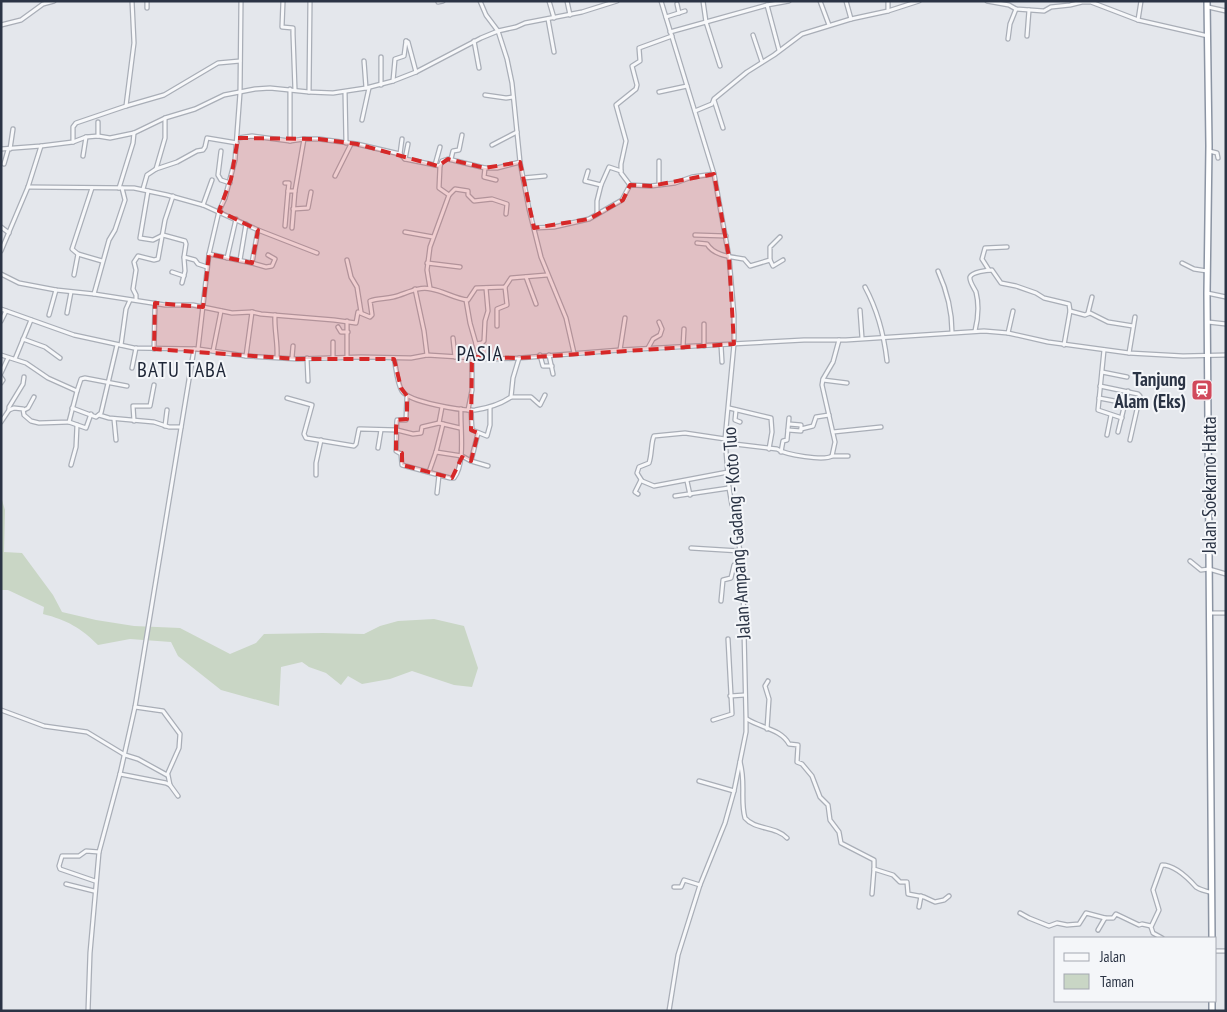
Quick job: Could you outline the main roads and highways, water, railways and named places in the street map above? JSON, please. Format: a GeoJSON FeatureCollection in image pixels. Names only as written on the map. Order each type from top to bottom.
{"type":"FeatureCollection","features":[{"type":"Feature","properties":{"kind":"highway","name":"Jalan Soekarno Hatta"},"geometry":{"type":"LineString","coordinates":[[1207,4],[1207,293],[1209,355],[1212,937]]}},
{"type":"Feature","properties":{"kind":"place","name":"Tanjung Alam (Eks)"},"geometry":{"type":"Point","coordinates":[1202,390]}},
{"type":"Feature","properties":{"kind":"district","name":"PASIA"},"geometry":{"type":"Point","coordinates":[480,354]}},
{"type":"Feature","properties":{"kind":"district","name":"BATU TABA"},"geometry":{"type":"Point","coordinates":[182,370]}}]}
